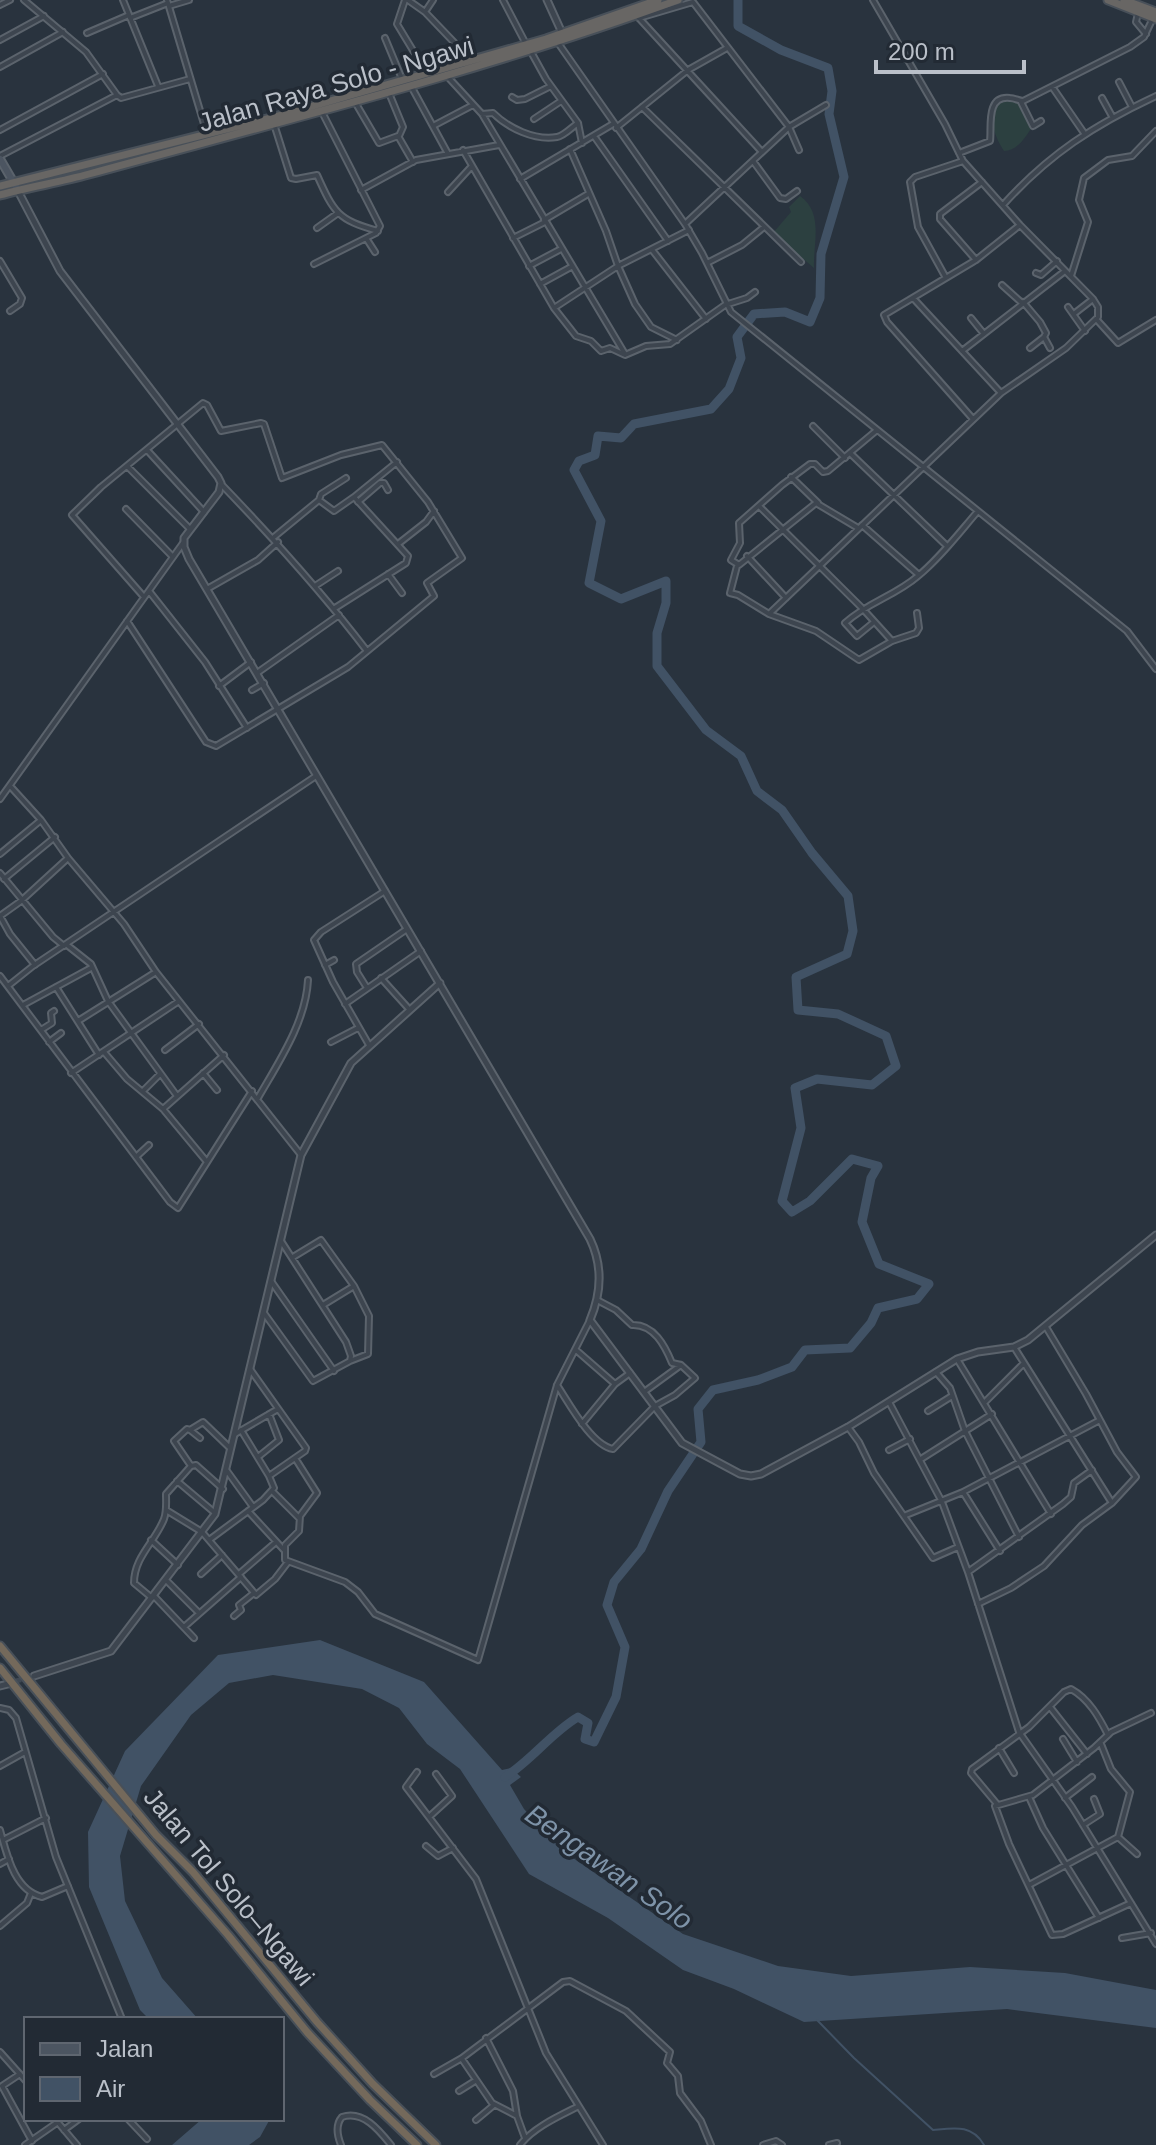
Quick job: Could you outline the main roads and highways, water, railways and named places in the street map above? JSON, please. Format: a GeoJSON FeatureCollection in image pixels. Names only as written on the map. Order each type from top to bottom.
{"type":"FeatureCollection","features":[{"type":"Feature","properties":{"kind":"highway","name":"Jalan Raya Solo - Ngawi"},"geometry":{"type":"LineString","coordinates":[[559,38],[656,0]]}},
{"type":"Feature","properties":{"kind":"highway","name":"Jalan Raya Solo - Ngawi"},"geometry":{"type":"LineString","coordinates":[[0,186],[74,178],[274,124],[638,16],[678,0]]}},
{"type":"Feature","properties":{"kind":"highway"},"geometry":{"type":"LineString","coordinates":[[1108,0],[1138,13],[1155,16]]}},
{"type":"Feature","properties":{"kind":"highway"},"geometry":{"type":"LineString","coordinates":[[1124,0],[1155,16]]}},
{"type":"Feature","properties":{"kind":"highway","name":"Jalan Raya Solo - Ngawi"},"geometry":{"type":"LineString","coordinates":[[0,195],[16,186],[426,72],[528,47]]}},
{"type":"Feature","properties":{"kind":"highway","name":"Jalan Tol Solo–Ngawi"},"geometry":{"type":"LineString","coordinates":[[0,1646],[156,1835],[193,1872],[317,2022],[373,2084],[436,2145]]}},
{"type":"Feature","properties":{"kind":"highway","name":"Jalan Tol Solo–Ngawi"},"geometry":{"type":"LineString","coordinates":[[0,1668],[307,2032],[417,2145]]}},
{"type":"Feature","properties":{"kind":"main road"},"geometry":{"type":"LineString","coordinates":[[0,158],[16,186]]}},
{"type":"Feature","properties":{"kind":"water"},"geometry":{"type":"Polygon","coordinates":[[[320,1640],[424,1682],[502,1770],[511,1768],[521,1777],[510,1785],[524,1809],[563,1851],[683,1934],[778,1966],[851,1976],[970,1967],[1065,1973],[1156,1990],[1156,2028],[1007,2009],[804,2022],[734,1989],[683,1970],[608,1918],[529,1874],[460,1769],[427,1744],[399,1708],[362,1689],[273,1675],[229,1683],[191,1715],[141,1786],[120,1856],[125,1901],[162,1978],[196,2017],[147,2017],[140,2010],[89,1887],[88,1832],[125,1751],[218,1655],[320,1640]]]}},
{"type":"Feature","properties":{"kind":"water"},"geometry":{"type":"Polygon","coordinates":[[[200,2121],[269,2121],[260,2137],[249,2145],[172,2145],[200,2121]]]}},
{"type":"Feature","properties":{"kind":"waterway"},"geometry":{"type":"LineString","coordinates":[[505,1777],[578,1717],[588,1723],[585,1739],[594,1742],[616,1697],[625,1647],[607,1605],[614,1582],[641,1549],[668,1491],[701,1442],[698,1409],[713,1390],[758,1380],[792,1367],[805,1350],[850,1348],[871,1323],[878,1308],[917,1299],[929,1284],[879,1264],[862,1222],[871,1178],[878,1166],[852,1159],[810,1201],[792,1212],[782,1201],[801,1128],[795,1088],[817,1079],[872,1085],[896,1066],[886,1036],[838,1014],[798,1010],[796,977],[847,954],[853,931],[848,896],[782,810],[757,791],[741,756],[706,730],[657,666],[657,633],[666,603],[666,581],[621,599],[589,583],[601,521],[574,470],[579,461],[595,455],[598,436],[621,438],[634,424],[711,409],[729,389],[741,358],[737,337],[754,314],[785,312],[810,322],[820,298],[821,254],[844,177],[829,114],[832,91],[828,68],[781,50],[738,26],[738,0]]}},
{"type":"Feature","properties":{"kind":"waterway"},"geometry":{"type":"LineString","coordinates":[[817,2020],[933,2130],[968,2130],[984,2145]]}},
{"type":"Feature","properties":{"kind":"tunnel"},"geometry":{"type":"LineString","coordinates":[[9,1683],[34,1676]]}},
{"type":"Feature","properties":{"kind":"water label","name":"Bengawan Solo"},"geometry":{"type":"Point","coordinates":[609,1867]}}]}
